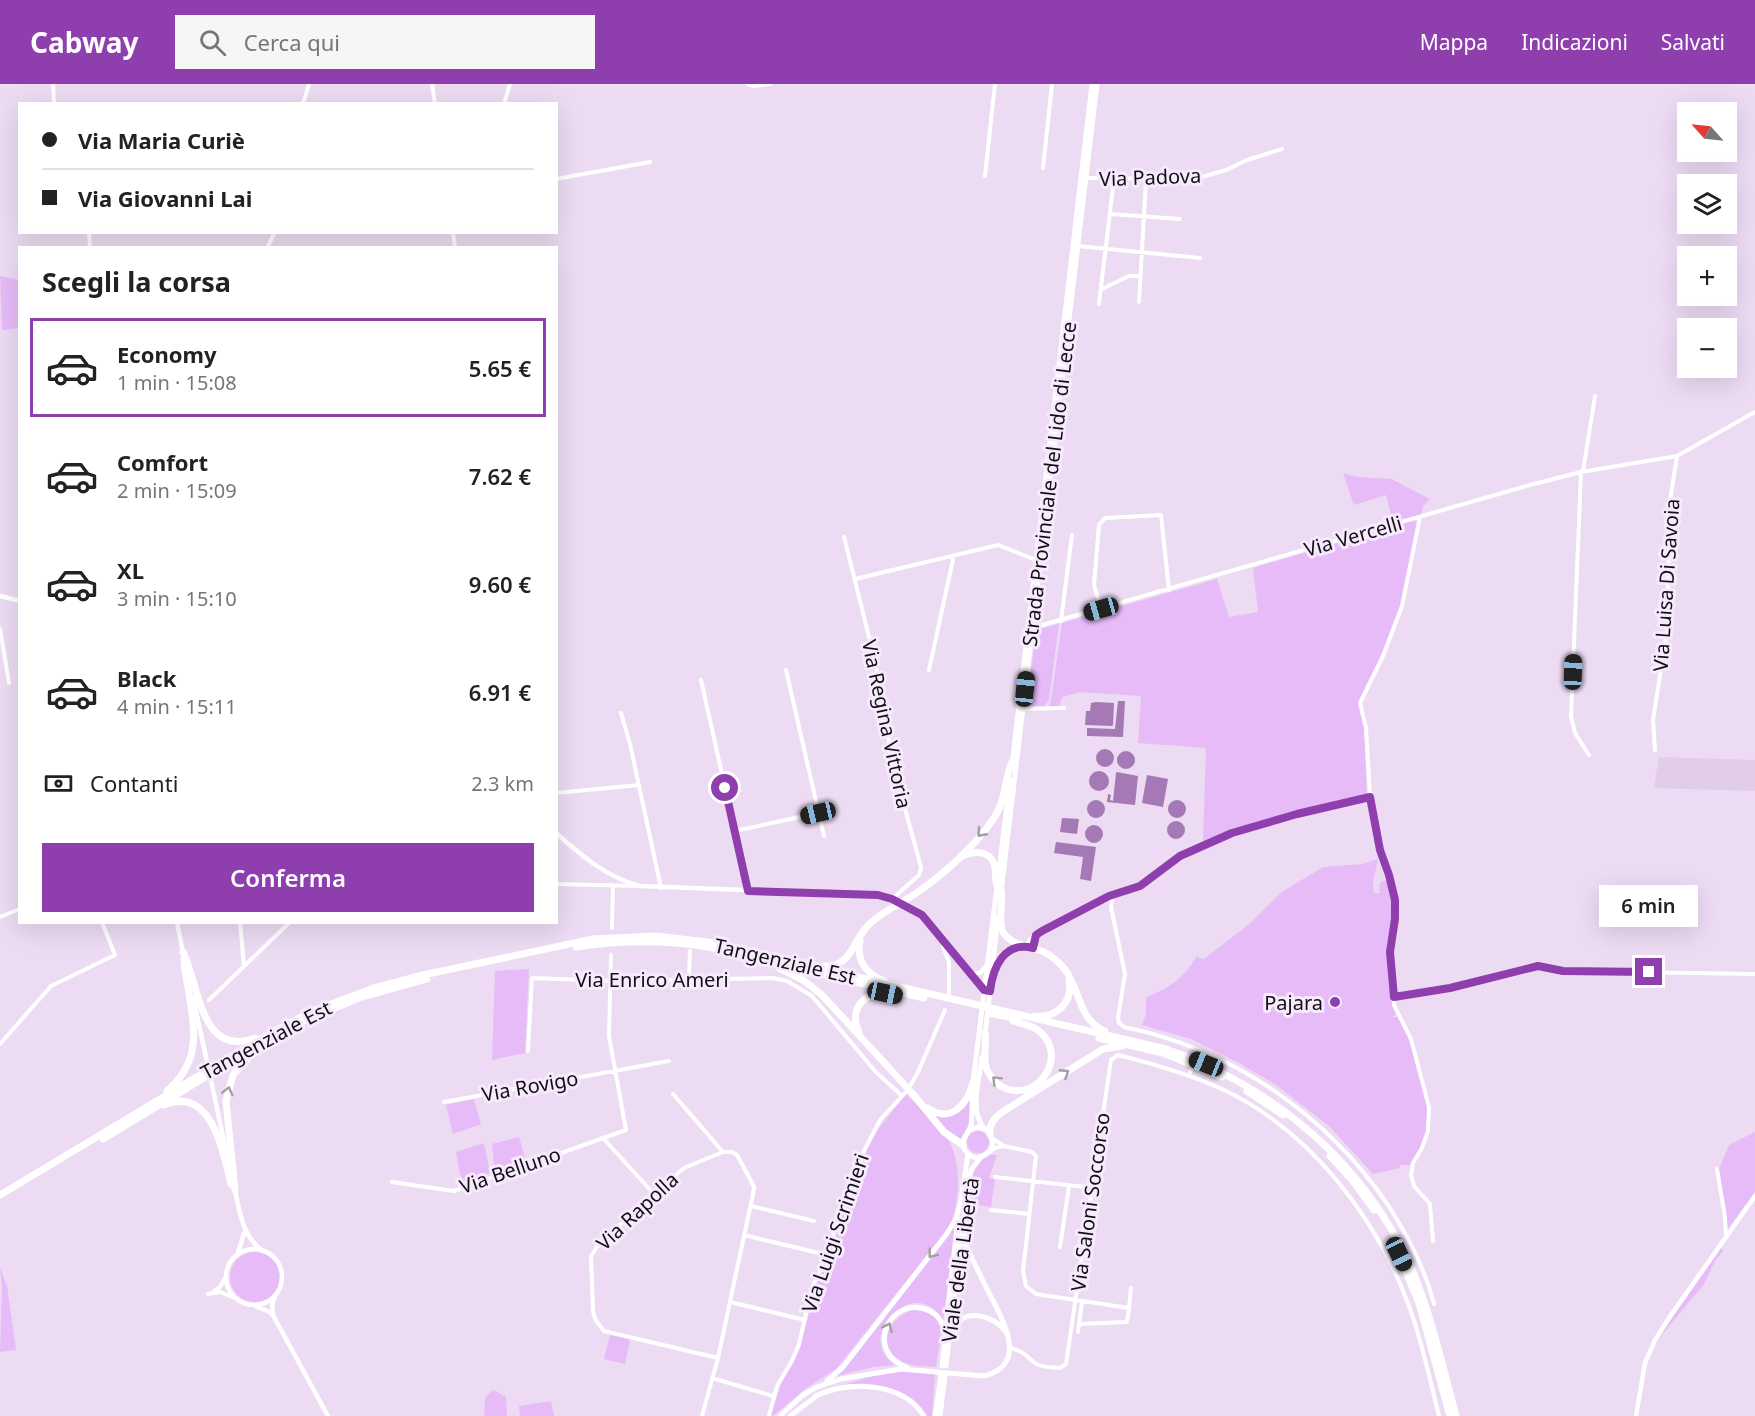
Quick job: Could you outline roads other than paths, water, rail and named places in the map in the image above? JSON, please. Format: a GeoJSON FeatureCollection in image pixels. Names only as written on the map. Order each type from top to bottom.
{"type":"FeatureCollection","features":[{"type":"Feature","properties":{"kind":"highway"},"geometry":{"type":"LineString","coordinates":[[792,962],[800,961],[828,967],[838,964],[849,955],[871,923],[931,882],[954,862],[997,814],[1005,795],[1012,762]]}},
{"type":"Feature","properties":{"kind":"highway"},"geometry":{"type":"LineString","coordinates":[[954,862],[969,852],[984,854],[994,863],[1003,898],[1000,918],[1002,929],[1013,942],[1049,955],[1064,968],[1070,976],[1086,1016],[1095,1026],[1142,1043]]}},
{"type":"Feature","properties":{"kind":"highway"},"geometry":{"type":"LineString","coordinates":[[863,932],[858,950],[866,969],[879,980],[917,994]]}},
{"type":"Feature","properties":{"kind":"highway","name":"Tangenziale Est"},"geometry":{"type":"LineString","coordinates":[[0,1195],[296,1019],[356,994],[394,982],[593,939],[626,936],[682,938],[708,942],[917,994]]}},
{"type":"Feature","properties":{"kind":"highway","name":"Tangenziale Est"},"geometry":{"type":"LineString","coordinates":[[0,1200],[291,1027],[323,1012],[387,989],[597,944],[629,941],[682,943],[980,1008],[1184,1058]]}},
{"type":"Feature","properties":{"kind":"highway"},"geometry":{"type":"LineString","coordinates":[[991,979],[999,959],[1006,952],[1029,947]]}},
{"type":"Feature","properties":{"kind":"highway"},"geometry":{"type":"LineString","coordinates":[[184,956],[207,1020],[219,1035],[231,1040],[249,1040],[296,1019]]}},
{"type":"Feature","properties":{"kind":"highway"},"geometry":{"type":"LineString","coordinates":[[127,1119],[169,1089],[189,1064],[194,1038],[184,956]]}},
{"type":"Feature","properties":{"kind":"highway"},"geometry":{"type":"LineString","coordinates":[[749,957],[788,971],[812,987],[867,1044],[944,1132],[963,1145]]}},
{"type":"Feature","properties":{"kind":"highway"},"geometry":{"type":"LineString","coordinates":[[1005,1014],[1040,1017],[1057,1011],[1067,1002],[1070,994],[1069,981],[1064,968]]}},
{"type":"Feature","properties":{"kind":"highway"},"geometry":{"type":"LineString","coordinates":[[867,1044],[855,1022],[855,1012],[864,999],[872,994],[880,993],[917,994]]}},
{"type":"Feature","properties":{"kind":"highway"},"geometry":{"type":"LineString","coordinates":[[985,1033],[987,1041],[985,1064],[992,1078],[1002,1087],[1015,1091],[1036,1086],[1049,1069],[1052,1053],[1048,1042],[1034,1028],[1005,1014]]}},
{"type":"Feature","properties":{"kind":"highway","name":"Tangenziale Est"},"geometry":{"type":"LineString","coordinates":[[1005,1014],[1142,1043],[1184,1058],[1271,1100],[1299,1122],[1340,1160],[1370,1196],[1397,1240],[1417,1282],[1456,1416]]}},
{"type":"Feature","properties":{"kind":"highway"},"geometry":{"type":"LineString","coordinates":[[235,1192],[226,1110],[229,1084],[238,1068],[249,1056],[291,1027]]}},
{"type":"Feature","properties":{"kind":"highway"},"geometry":{"type":"LineString","coordinates":[[990,1134],[992,1121],[1000,1114],[1104,1049],[1120,1046],[1163,1053]]}},
{"type":"Feature","properties":{"kind":"highway","name":"Tangenziale Est"},"geometry":{"type":"LineString","coordinates":[[1206,1067],[1268,1104],[1313,1139],[1352,1180],[1377,1215],[1392,1239],[1419,1303],[1450,1416]]}},
{"type":"Feature","properties":{"kind":"highway"},"geometry":{"type":"LineString","coordinates":[[909,1093],[930,1110],[946,1114],[963,1105],[970,1095],[973,1082]]}},
{"type":"Feature","properties":{"kind":"highway"},"geometry":{"type":"LineString","coordinates":[[122,1127],[172,1102],[187,1102],[198,1107],[211,1121],[235,1192]]}},
{"type":"Feature","properties":{"kind":"main road","name":"Strada Provinciale del Lido di Lecce"},"geometry":{"type":"LineString","coordinates":[[1084,174],[1092,84]]}},
{"type":"Feature","properties":{"kind":"main road","name":"Strada Provinciale del Lido di Lecce"},"geometry":{"type":"LineString","coordinates":[[987,991],[991,979],[1012,762],[1036,560],[1082,185],[1097,84]]}},
{"type":"Feature","properties":{"kind":"main road","name":"Strada Provinciale del Lido di Lecce"},"geometry":{"type":"LineString","coordinates":[[987,991],[987,965],[1023,709],[1078,246],[1082,185]]}},
{"type":"Feature","properties":{"kind":"main road","name":"Viale della Libertà"},"geometry":{"type":"LineString","coordinates":[[944,1366],[966,1191],[971,1170],[993,1146],[990,1134],[979,1120],[977,1105],[987,991]]}},
{"type":"Feature","properties":{"kind":"main road"},"geometry":{"type":"LineString","coordinates":[[963,1145],[971,1122],[973,1082],[987,991]]}},
{"type":"Feature","properties":{"kind":"main road"},"geometry":{"type":"LineString","coordinates":[[968,1131],[975,1127],[990,1134]]}},
{"type":"Feature","properties":{"kind":"main road","name":"Viale della Libertà"},"geometry":{"type":"LineString","coordinates":[[963,1145],[967,1153],[974,1157],[982,1157]]}},
{"type":"Feature","properties":{"kind":"main road","name":"Viale della Libertà"},"geometry":{"type":"LineString","coordinates":[[944,1366],[967,1153]]}},
{"type":"Feature","properties":{"kind":"main road"},"geometry":{"type":"LineString","coordinates":[[817,1387],[833,1381],[893,1369],[913,1369],[976,1377],[996,1371],[1004,1362],[1010,1348],[1010,1339],[1004,1321],[966,1246],[964,1233],[966,1191]]}},
{"type":"Feature","properties":{"kind":"main road"},"geometry":{"type":"LineString","coordinates":[[780,1416],[797,1400],[843,1367],[952,1226],[960,1204]]}},
{"type":"Feature","properties":{"kind":"main road"},"geometry":{"type":"LineString","coordinates":[[913,1369],[892,1359],[886,1350],[884,1336],[888,1322],[895,1314],[914,1307],[928,1310],[942,1322],[944,1366]]}},
{"type":"Feature","properties":{"kind":"main road"},"geometry":{"type":"LineString","coordinates":[[944,1366],[954,1328],[964,1318],[976,1315],[992,1318],[1003,1327],[1010,1339]]}},
{"type":"Feature","properties":{"kind":"main road"},"geometry":{"type":"LineString","coordinates":[[935,1416],[943,1375],[940,1416]]}},
{"type":"Feature","properties":{"kind":"main road"},"geometry":{"type":"LineString","coordinates":[[790,1416],[815,1396],[860,1376]]}},
{"type":"Feature","properties":{"kind":"main road"},"geometry":{"type":"LineString","coordinates":[[815,1396],[842,1387],[871,1387],[909,1400],[924,1416]]}},
{"type":"Feature","properties":{"kind":"main road"},"geometry":{"type":"LineString","coordinates":[[797,1400],[802,1405]]}},
{"type":"Feature","properties":{"kind":"street"},"geometry":{"type":"LineString","coordinates":[[53,84],[54,102]]}},
{"type":"Feature","properties":{"kind":"street"},"geometry":{"type":"LineString","coordinates":[[304,102],[309,84]]}},
{"type":"Feature","properties":{"kind":"street"},"geometry":{"type":"LineString","coordinates":[[432,84],[435,102]]}},
{"type":"Feature","properties":{"kind":"street"},"geometry":{"type":"LineString","coordinates":[[505,102],[510,84]]}},
{"type":"Feature","properties":{"kind":"street"},"geometry":{"type":"LineString","coordinates":[[747,84],[753,86],[770,84]]}},
{"type":"Feature","properties":{"kind":"street"},"geometry":{"type":"LineString","coordinates":[[984,176],[995,84]]}},
{"type":"Feature","properties":{"kind":"street"},"geometry":{"type":"LineString","coordinates":[[1042,168],[1052,84]]}},
{"type":"Feature","properties":{"kind":"street","name":"Via Padova"},"geometry":{"type":"LineString","coordinates":[[1084,174],[1114,179],[1195,179],[1282,149]]}},
{"type":"Feature","properties":{"kind":"street"},"geometry":{"type":"LineString","coordinates":[[558,179],[650,162]]}},
{"type":"Feature","properties":{"kind":"street"},"geometry":{"type":"LineString","coordinates":[[1099,304],[1114,179]]}},
{"type":"Feature","properties":{"kind":"street"},"geometry":{"type":"LineString","coordinates":[[1139,302],[1146,179]]}},
{"type":"Feature","properties":{"kind":"street"},"geometry":{"type":"LineString","coordinates":[[1110,214],[1180,219]]}},
{"type":"Feature","properties":{"kind":"street"},"geometry":{"type":"LineString","coordinates":[[1078,246],[1200,258]]}},
{"type":"Feature","properties":{"kind":"street"},"geometry":{"type":"LineString","coordinates":[[1101,290],[1129,276],[1140,276]]}},
{"type":"Feature","properties":{"kind":"street"},"geometry":{"type":"LineString","coordinates":[[1589,755],[1575,733],[1571,717],[1582,472],[1595,396]]}},
{"type":"Feature","properties":{"kind":"street"},"geometry":{"type":"LineString","coordinates":[[1677,456],[1755,412]]}},
{"type":"Feature","properties":{"kind":"street","name":"Via Vercelli"},"geometry":{"type":"LineString","coordinates":[[1032,628],[1582,472],[1677,456]]}},
{"type":"Feature","properties":{"kind":"street","name":"Via Luisa Di Savoia"},"geometry":{"type":"LineString","coordinates":[[1655,750],[1653,720],[1667,631],[1670,501],[1677,456]]}},
{"type":"Feature","properties":{"kind":"street"},"geometry":{"type":"LineString","coordinates":[[1101,609],[1094,585],[1099,525],[1105,518],[1161,515],[1169,590]]}},
{"type":"Feature","properties":{"kind":"street"},"geometry":{"type":"LineString","coordinates":[[1420,517],[1402,606],[1383,656],[1360,703],[1367,737],[1370,797],[1380,850],[1395,900],[1395,919],[1390,952],[1394,997],[1397,1013],[1411,1039],[1430,1107],[1425,1141],[1413,1163],[1411,1175],[1414,1186],[1430,1204],[1433,1241]]}},
{"type":"Feature","properties":{"kind":"street"},"geometry":{"type":"LineString","coordinates":[[1061,621],[1072,535]]}},
{"type":"Feature","properties":{"kind":"street","name":"Via Regina Vittoria"},"geometry":{"type":"LineString","coordinates":[[844,537],[874,657],[894,769],[921,867],[919,875],[892,899]]}},
{"type":"Feature","properties":{"kind":"street"},"geometry":{"type":"LineString","coordinates":[[855,579],[998,545],[1036,560]]}},
{"type":"Feature","properties":{"kind":"street"},"geometry":{"type":"LineString","coordinates":[[929,670],[954,555]]}},
{"type":"Feature","properties":{"kind":"street"},"geometry":{"type":"LineString","coordinates":[[0,596],[18,600]]}},
{"type":"Feature","properties":{"kind":"street"},"geometry":{"type":"LineString","coordinates":[[0,629],[9,683]]}},
{"type":"Feature","properties":{"kind":"street"},"geometry":{"type":"LineString","coordinates":[[786,670],[824,836]]}},
{"type":"Feature","properties":{"kind":"street"},"geometry":{"type":"LineString","coordinates":[[701,680],[748,891]]}},
{"type":"Feature","properties":{"kind":"street"},"geometry":{"type":"LineString","coordinates":[[1023,709],[1064,708]]}},
{"type":"Feature","properties":{"kind":"street"},"geometry":{"type":"LineString","coordinates":[[621,713],[661,889]]}},
{"type":"Feature","properties":{"kind":"street"},"geometry":{"type":"LineString","coordinates":[[558,794],[639,785]]}},
{"type":"Feature","properties":{"kind":"street"},"geometry":{"type":"LineString","coordinates":[[1029,947],[1030,939],[1036,935],[1098,901],[1140,886],[1180,856],[1232,833],[1297,814],[1370,797]]}},
{"type":"Feature","properties":{"kind":"street"},"geometry":{"type":"LineString","coordinates":[[735,831],[818,813]]}},
{"type":"Feature","properties":{"kind":"street"},"geometry":{"type":"LineString","coordinates":[[558,835],[601,870],[620,881],[640,886],[661,889],[878,895],[892,899],[922,915],[987,991]]}},
{"type":"Feature","properties":{"kind":"street"},"geometry":{"type":"LineString","coordinates":[[558,884],[640,886]]}},
{"type":"Feature","properties":{"kind":"street"},"geometry":{"type":"LineString","coordinates":[[612,928],[613,886]]}},
{"type":"Feature","properties":{"kind":"street"},"geometry":{"type":"LineString","coordinates":[[1113,894],[1111,907],[1125,974],[1119,1023],[1124,1027],[1173,1039],[1233,1065],[1270,1087],[1304,1112],[1346,1151],[1370,1179],[1400,1223],[1424,1272],[1434,1304]]}},
{"type":"Feature","properties":{"kind":"street"},"geometry":{"type":"LineString","coordinates":[[1098,901],[1105,902],[1111,907]]}},
{"type":"Feature","properties":{"kind":"street"},"geometry":{"type":"LineString","coordinates":[[0,917],[18,910]]}},
{"type":"Feature","properties":{"kind":"street"},"geometry":{"type":"LineString","coordinates":[[0,1044],[54,984],[115,955],[103,924]]}},
{"type":"Feature","properties":{"kind":"street"},"geometry":{"type":"LineString","coordinates":[[177,924],[243,1227],[243,1242],[238,1254],[229,1264],[220,1287],[208,1294],[220,1292],[265,1309],[274,1317]]}},
{"type":"Feature","properties":{"kind":"street"},"geometry":{"type":"LineString","coordinates":[[240,924],[244,967]]}},
{"type":"Feature","properties":{"kind":"street"},"geometry":{"type":"LineString","coordinates":[[209,1000],[288,924]]}},
{"type":"Feature","properties":{"kind":"street"},"geometry":{"type":"LineString","coordinates":[[944,943],[943,947],[949,962],[949,994]]}},
{"type":"Feature","properties":{"kind":"street"},"geometry":{"type":"LineString","coordinates":[[689,979],[690,951]]}},
{"type":"Feature","properties":{"kind":"street"},"geometry":{"type":"LineString","coordinates":[[611,955],[609,1036],[615,1071]]}},
{"type":"Feature","properties":{"kind":"street"},"geometry":{"type":"LineString","coordinates":[[971,974],[980,973],[987,965]]}},
{"type":"Feature","properties":{"kind":"street"},"geometry":{"type":"LineString","coordinates":[[1394,997],[1450,988],[1538,966],[1566,971],[1755,974]]}},
{"type":"Feature","properties":{"kind":"street","name":"Via Enrico Ameri"},"geometry":{"type":"LineString","coordinates":[[528,1051],[532,978],[611,981],[773,978],[799,986],[812,996],[875,1071],[902,1096]]}},
{"type":"Feature","properties":{"kind":"street"},"geometry":{"type":"LineString","coordinates":[[910,1086],[945,1010]]}},
{"type":"Feature","properties":{"kind":"street"},"geometry":{"type":"LineString","coordinates":[[1197,1049],[1189,1076],[1223,1090],[1252,1106],[1280,1126],[1315,1157],[1348,1193],[1374,1231],[1395,1271],[1410,1308],[1439,1416]]}},
{"type":"Feature","properties":{"kind":"street","name":"Via Saloni Soccorso"},"geometry":{"type":"LineString","coordinates":[[1010,1348],[1027,1355],[1038,1365],[1063,1368],[1066,1364],[1113,1058],[1118,1055],[1189,1076]]}},
{"type":"Feature","properties":{"kind":"street","name":"Via Rovigo"},"geometry":{"type":"LineString","coordinates":[[444,1102],[669,1061]]}},
{"type":"Feature","properties":{"kind":"street","name":"Via Belluno"},"geometry":{"type":"LineString","coordinates":[[392,1182],[454,1191],[626,1130],[615,1071]]}},
{"type":"Feature","properties":{"kind":"street","name":"Via Luigi Scrimieri"},"geometry":{"type":"LineString","coordinates":[[769,1416],[773,1396],[795,1353],[812,1288],[827,1255],[841,1207],[855,1179],[863,1153],[874,1129],[902,1096],[909,1093]]}},
{"type":"Feature","properties":{"kind":"street"},"geometry":{"type":"LineString","coordinates":[[673,1094],[723,1152],[732,1152],[737,1155],[754,1186],[718,1358],[702,1416]]}},
{"type":"Feature","properties":{"kind":"street"},"geometry":{"type":"LineString","coordinates":[[990,1134],[997,1143],[1035,1154],[1023,1271],[1026,1286],[1036,1294],[1129,1308]]}},
{"type":"Feature","properties":{"kind":"street"},"geometry":{"type":"LineString","coordinates":[[603,1138],[654,1194]]}},
{"type":"Feature","properties":{"kind":"street"},"geometry":{"type":"LineString","coordinates":[[989,1152],[1004,1146]]}},
{"type":"Feature","properties":{"kind":"street","name":"Via Rapolla"},"geometry":{"type":"LineString","coordinates":[[718,1358],[604,1331],[594,1319],[591,1266],[594,1251],[684,1168],[723,1152]]}},
{"type":"Feature","properties":{"kind":"street"},"geometry":{"type":"LineString","coordinates":[[1717,1169],[1726,1237]]}},
{"type":"Feature","properties":{"kind":"street"},"geometry":{"type":"LineString","coordinates":[[995,1177],[1085,1187]]}},
{"type":"Feature","properties":{"kind":"street"},"geometry":{"type":"LineString","coordinates":[[1060,1247],[1069,1186]]}},
{"type":"Feature","properties":{"kind":"street"},"geometry":{"type":"LineString","coordinates":[[1636,1416],[1645,1364],[1655,1340],[1755,1196]]}},
{"type":"Feature","properties":{"kind":"street"},"geometry":{"type":"LineString","coordinates":[[751,1206],[814,1221]]}},
{"type":"Feature","properties":{"kind":"street"},"geometry":{"type":"LineString","coordinates":[[992,1210],[1029,1214]]}},
{"type":"Feature","properties":{"kind":"street"},"geometry":{"type":"LineString","coordinates":[[243,1227],[250,1240],[275,1259],[282,1273],[280,1288],[272,1305],[274,1317],[328,1416]]}},
{"type":"Feature","properties":{"kind":"street"},"geometry":{"type":"LineString","coordinates":[[744,1235],[827,1255]]}},
{"type":"Feature","properties":{"kind":"street"},"geometry":{"type":"LineString","coordinates":[[238,1254],[254,1249],[263,1251]]}},
{"type":"Feature","properties":{"kind":"street"},"geometry":{"type":"LineString","coordinates":[[226,1276],[228,1288],[235,1298]]}},
{"type":"Feature","properties":{"kind":"street"},"geometry":{"type":"LineString","coordinates":[[1079,1324],[1127,1322],[1131,1287]]}},
{"type":"Feature","properties":{"kind":"street"},"geometry":{"type":"LineString","coordinates":[[254,1305],[262,1304],[276,1295]]}},
{"type":"Feature","properties":{"kind":"street"},"geometry":{"type":"LineString","coordinates":[[730,1302],[804,1320]]}},
{"type":"Feature","properties":{"kind":"street"},"geometry":{"type":"LineString","coordinates":[[1078,1332],[1082,1302]]}},
{"type":"Feature","properties":{"kind":"street"},"geometry":{"type":"LineString","coordinates":[[712,1378],[773,1396]]}},
{"type":"Feature","properties":{"kind":"place","name":"Pajara"},"geometry":{"type":"Point","coordinates":[1335,1002]}}]}
